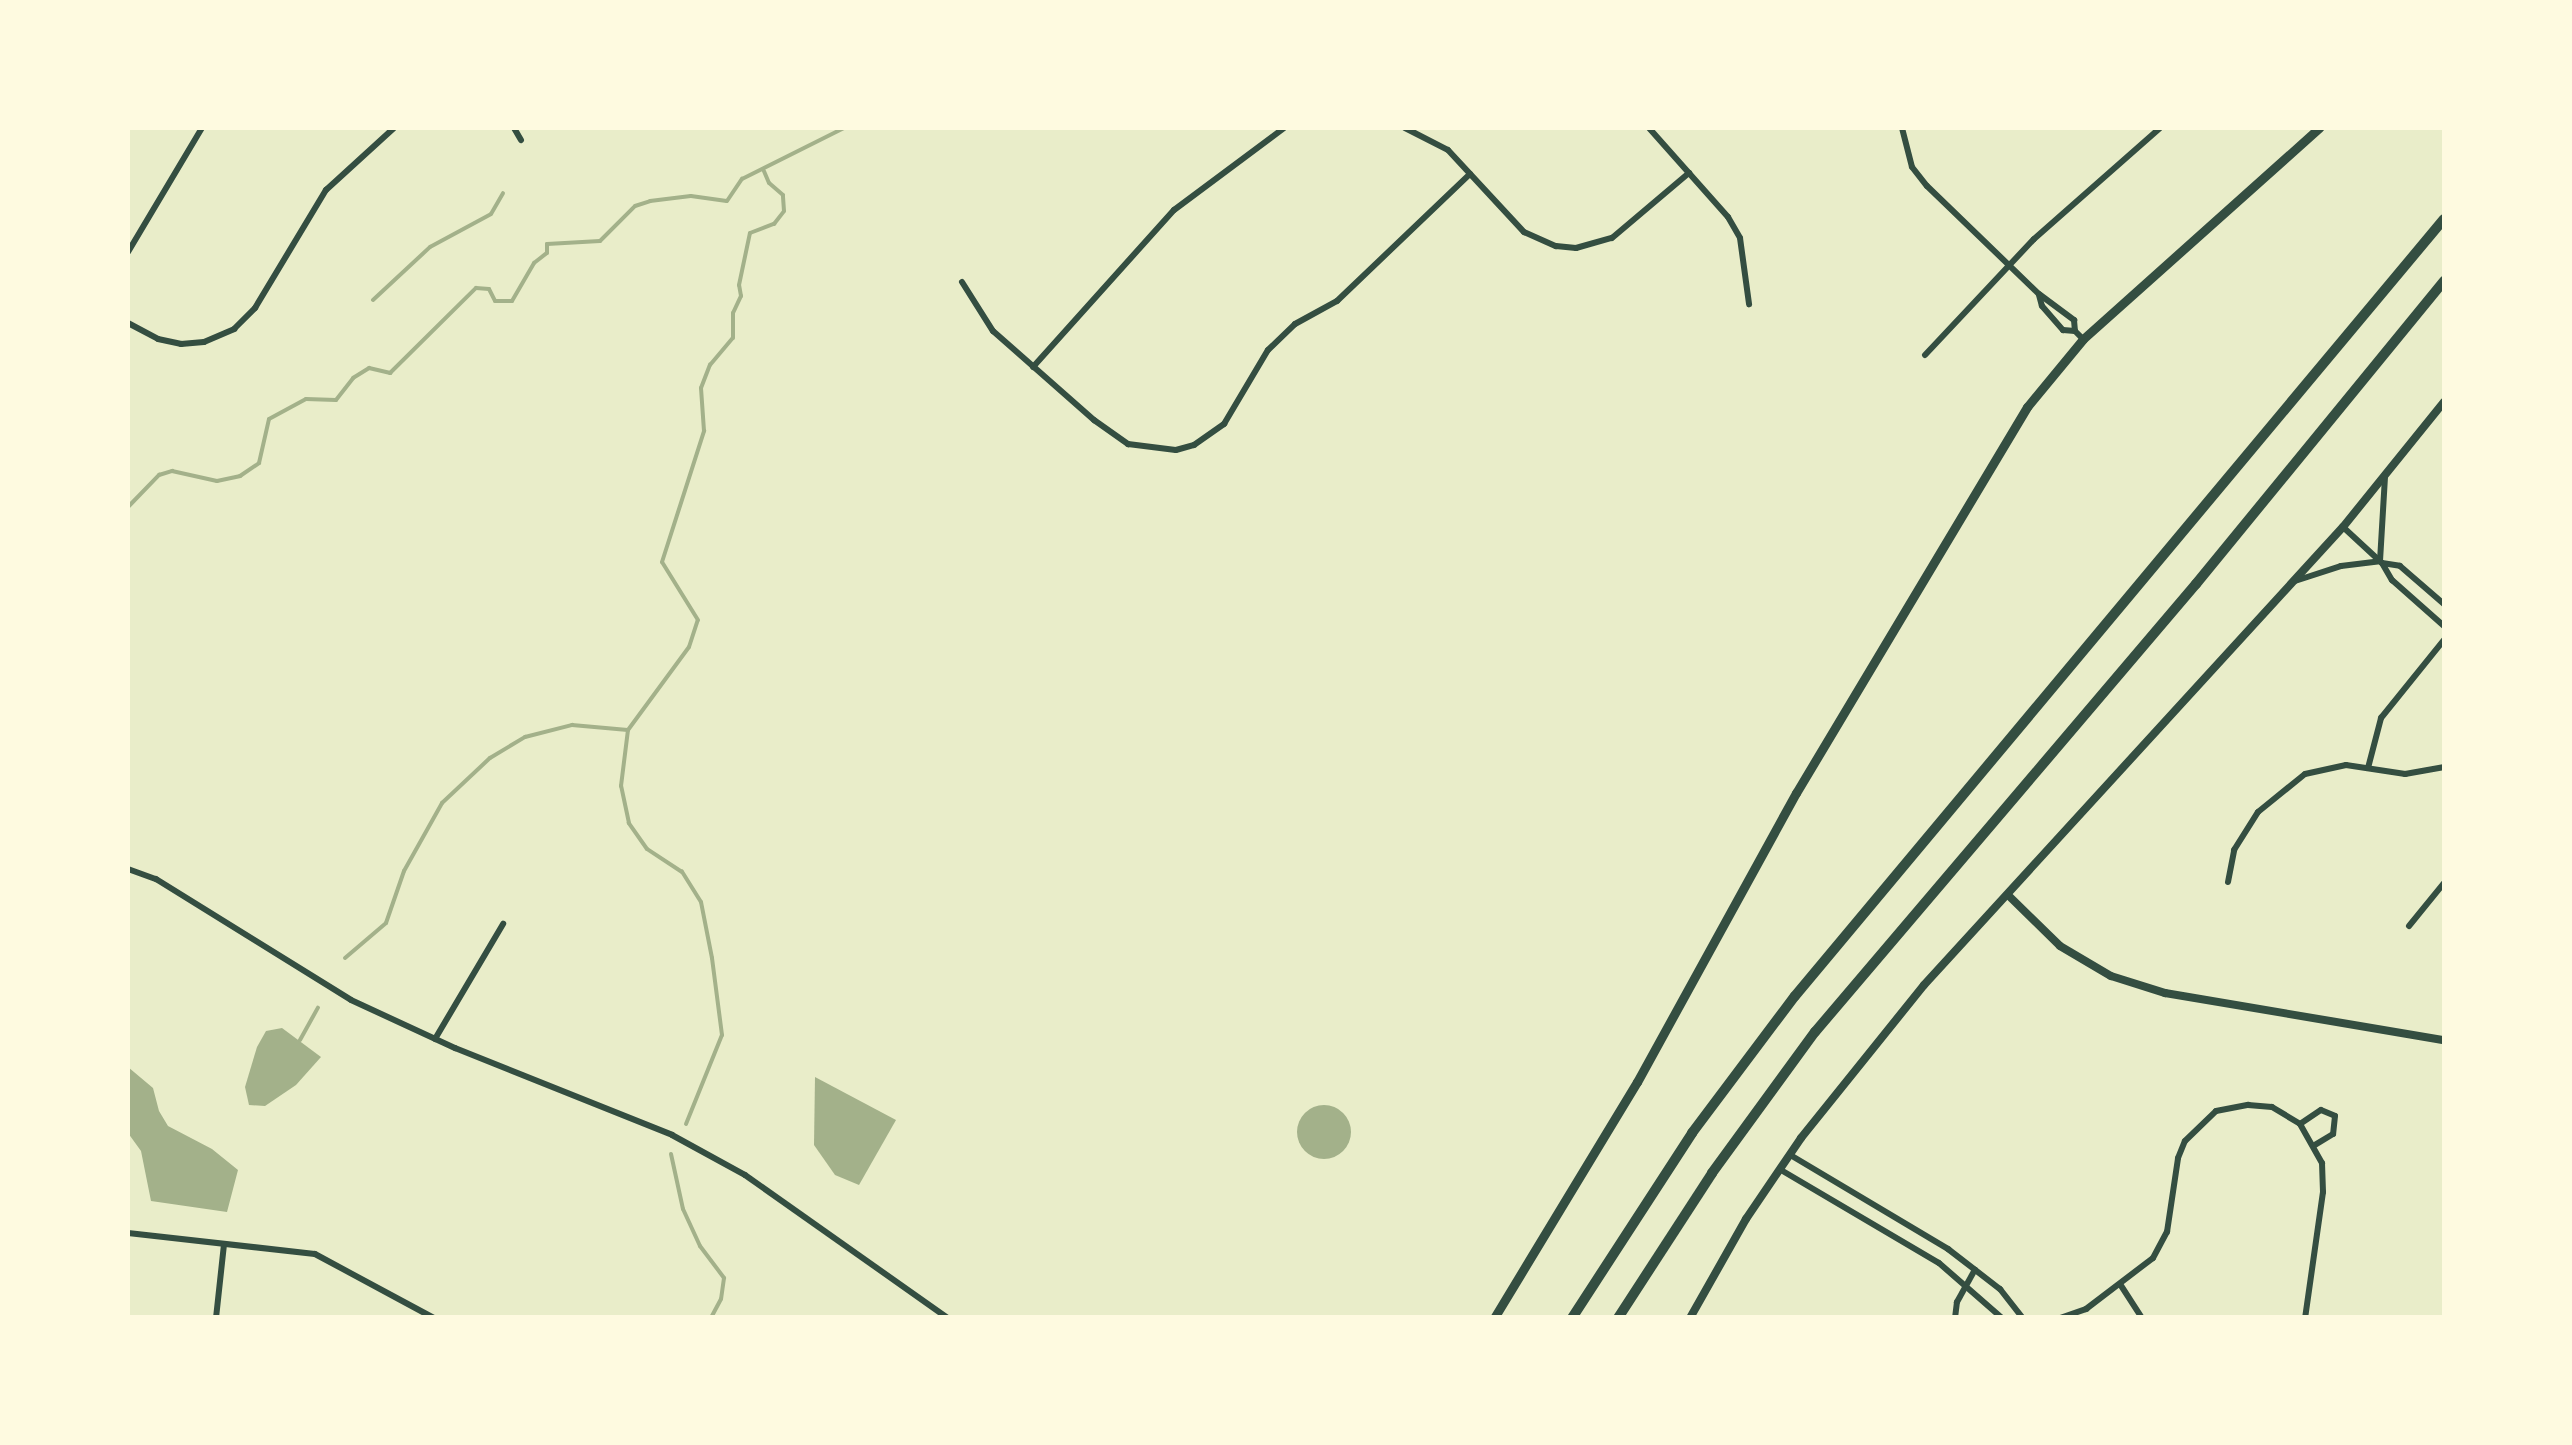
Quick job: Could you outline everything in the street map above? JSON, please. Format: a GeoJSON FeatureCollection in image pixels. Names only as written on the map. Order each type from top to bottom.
{"type":"FeatureCollection","features":[{"type":"Feature","properties":{"kind":"highway"},"geometry":{"type":"LineString","coordinates":[[1572,1318],[1682,1148],[1794,996],[2444,219]]}},
{"type":"Feature","properties":{"kind":"highway"},"geometry":{"type":"LineString","coordinates":[[1618,1318],[1712,1173],[1816,1032],[2444,282]]}},
{"type":"Feature","properties":{"kind":"main road"},"geometry":{"type":"LineString","coordinates":[[1494,1318],[1636,1082],[1796,792],[2028,407],[2079,335],[2319,128]]}},
{"type":"Feature","properties":{"kind":"street"},"geometry":{"type":"LineString","coordinates":[[128,252],[202,128]]}},
{"type":"Feature","properties":{"kind":"street"},"geometry":{"type":"LineString","coordinates":[[128,323],[158,339],[181,344],[212,340],[240,324],[326,190],[394,128]]}},
{"type":"Feature","properties":{"kind":"street"},"geometry":{"type":"LineString","coordinates":[[514,128],[522,140]]}},
{"type":"Feature","properties":{"kind":"street"},"geometry":{"type":"LineString","coordinates":[[1034,367],[1174,210],[1284,128]]}},
{"type":"Feature","properties":{"kind":"street"},"geometry":{"type":"LineString","coordinates":[[1405,128],[1448,150],[1524,232],[1556,246],[1576,248],[1612,238],[1689,173]]}},
{"type":"Feature","properties":{"kind":"street"},"geometry":{"type":"LineString","coordinates":[[1649,128],[1728,217],[1740,238],[1749,304]]}},
{"type":"Feature","properties":{"kind":"street"},"geometry":{"type":"LineString","coordinates":[[1902,128],[1912,167],[2007,264],[2074,320],[2079,335]]}},
{"type":"Feature","properties":{"kind":"street"},"geometry":{"type":"LineString","coordinates":[[1924,355],[2007,264],[2160,128]]}},
{"type":"Feature","properties":{"kind":"street"},"geometry":{"type":"LineString","coordinates":[[962,282],[993,331],[1128,444],[1160,451],[1194,445],[1224,424],[1268,350],[1295,324],[1337,301],[1470,174]]}},
{"type":"Feature","properties":{"kind":"street"},"geometry":{"type":"LineString","coordinates":[[2039,294],[2042,306],[2063,330],[2079,335]]}},
{"type":"Feature","properties":{"kind":"street"},"geometry":{"type":"LineString","coordinates":[[1690,1318],[1746,1219],[1801,1138],[1924,986],[2343,527],[2444,402]]}},
{"type":"Feature","properties":{"kind":"street"},"geometry":{"type":"LineString","coordinates":[[2381,562],[2385,476]]}},
{"type":"Feature","properties":{"kind":"street"},"geometry":{"type":"LineString","coordinates":[[2343,527],[2381,562],[2392,580],[2444,626]]}},
{"type":"Feature","properties":{"kind":"street"},"geometry":{"type":"LineString","coordinates":[[2294,582],[2325,570],[2381,562],[2400,566],[2444,604]]}},
{"type":"Feature","properties":{"kind":"street"},"geometry":{"type":"LineString","coordinates":[[2368,768],[2381,718],[2444,640]]}},
{"type":"Feature","properties":{"kind":"street"},"geometry":{"type":"LineString","coordinates":[[2228,882],[2234,850],[2258,812],[2305,774],[2326,768],[2368,768],[2405,774],[2444,767]]}},
{"type":"Feature","properties":{"kind":"street"},"geometry":{"type":"LineString","coordinates":[[128,869],[156,880],[351,1000],[435,1039],[672,1135],[745,1176],[948,1318]]}},
{"type":"Feature","properties":{"kind":"street"},"geometry":{"type":"LineString","coordinates":[[2408,926],[2444,884]]}},
{"type":"Feature","properties":{"kind":"street"},"geometry":{"type":"LineString","coordinates":[[2009,896],[2060,946],[2111,976],[2164,993],[2444,1040]]}},
{"type":"Feature","properties":{"kind":"street"},"geometry":{"type":"LineString","coordinates":[[435,1039],[503,924]]}},
{"type":"Feature","properties":{"kind":"street"},"geometry":{"type":"LineString","coordinates":[[2060,1318],[2085,1313],[2153,1258],[2167,1232],[2178,1158],[2194,1130],[2216,1111],[2248,1104],[2272,1106],[2300,1124],[2322,1163],[2323,1192],[2305,1318]]}},
{"type":"Feature","properties":{"kind":"street"},"geometry":{"type":"LineString","coordinates":[[2300,1124],[2321,1110],[2335,1116],[2333,1134],[2314,1145]]}},
{"type":"Feature","properties":{"kind":"street"},"geometry":{"type":"LineString","coordinates":[[1792,1156],[1975,1270],[2000,1288],[2023,1318]]}},
{"type":"Feature","properties":{"kind":"street"},"geometry":{"type":"LineString","coordinates":[[1781,1170],[1966,1284],[2002,1318]]}},
{"type":"Feature","properties":{"kind":"street"},"geometry":{"type":"LineString","coordinates":[[128,1234],[292,1250],[331,1260],[434,1318]]}},
{"type":"Feature","properties":{"kind":"street"},"geometry":{"type":"LineString","coordinates":[[216,1318],[224,1244]]}},
{"type":"Feature","properties":{"kind":"street"},"geometry":{"type":"LineString","coordinates":[[1955,1318],[1975,1270]]}},
{"type":"Feature","properties":{"kind":"street"},"geometry":{"type":"LineString","coordinates":[[2120,1284],[2142,1318]]}},
{"type":"Feature","properties":{"kind":"shaded area"},"geometry":{"type":"Polygon","coordinates":[[[282,1028],[321,1057],[296,1085],[265,1106],[249,1105],[245,1087],[257,1047],[266,1031],[282,1028]]]}},
{"type":"Feature","properties":{"kind":"shaded area"},"geometry":{"type":"Polygon","coordinates":[[[128,1067],[153,1088],[168,1126],[212,1149],[238,1170],[227,1212],[151,1201],[141,1151],[128,1133],[128,1067]]]}},
{"type":"Feature","properties":{"kind":"shaded area"},"geometry":{"type":"Polygon","coordinates":[[[815,1077],[896,1120],[859,1185],[835,1175],[814,1145],[815,1077]]]}},
{"type":"Feature","properties":{"kind":"shaded area"},"geometry":{"type":"Polygon","coordinates":[[[1324,1105],[1343,1113],[1351,1132],[1343,1151],[1324,1159],[1305,1151],[1297,1132],[1305,1113],[1324,1105]]]}},
{"type":"Feature","properties":{"kind":"waterway"},"geometry":{"type":"LineString","coordinates":[[128,507],[159,475],[172,471],[217,481],[240,476],[259,463],[269,419],[306,399],[336,400],[353,378],[369,368],[390,373],[476,288],[489,289],[495,301],[512,301],[534,263],[547,253],[547,244],[600,241],[635,206],[650,201],[691,196],[727,201],[742,179],[844,128]]}},
{"type":"Feature","properties":{"kind":"waterway"},"geometry":{"type":"LineString","coordinates":[[686,1124],[722,1035],[712,958],[701,902],[682,872],[647,849],[629,823],[621,786],[628,730],[689,647],[698,620],[662,562],[704,431],[701,388],[710,365],[733,338],[733,313],[741,296],[739,285],[750,233],[774,224],[784,211],[783,195],[769,183],[764,171]]}},
{"type":"Feature","properties":{"kind":"waterway"},"geometry":{"type":"LineString","coordinates":[[373,300],[430,247],[491,214],[503,193]]}},
{"type":"Feature","properties":{"kind":"waterway"},"geometry":{"type":"LineString","coordinates":[[345,958],[386,923],[404,871],[442,803],[490,758],[525,737],[572,725],[628,730]]}},
{"type":"Feature","properties":{"kind":"waterway"},"geometry":{"type":"LineString","coordinates":[[300,1040],[318,1008]]}},
{"type":"Feature","properties":{"kind":"waterway"},"geometry":{"type":"LineString","coordinates":[[671,1154],[683,1209],[700,1246],[724,1278],[721,1299],[711,1318]]}}]}
